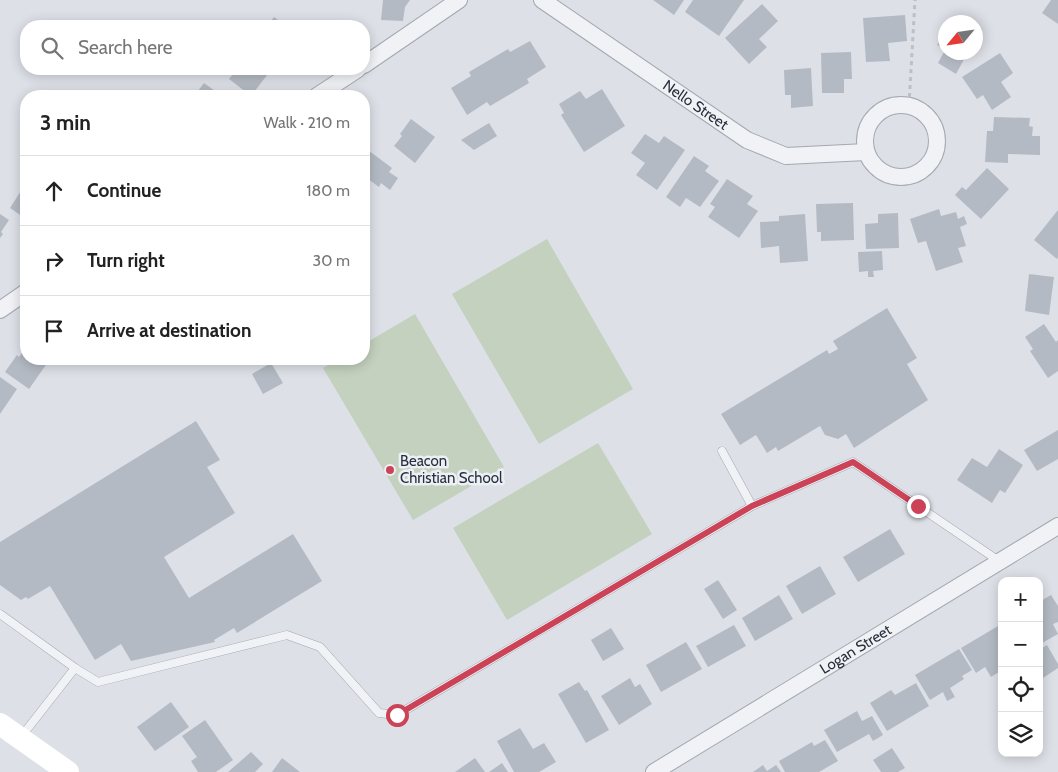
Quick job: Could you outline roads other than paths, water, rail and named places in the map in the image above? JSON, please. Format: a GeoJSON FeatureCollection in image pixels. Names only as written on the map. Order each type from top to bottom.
{"type":"FeatureCollection","features":[{"type":"Feature","properties":{"kind":"main road"},"geometry":{"type":"LineString","coordinates":[[0,724],[68,772]]}},
{"type":"Feature","properties":{"kind":"street"},"geometry":{"type":"LineString","coordinates":[[370,60],[459,0]]}},
{"type":"Feature","properties":{"kind":"street","name":"Nello Street"},"geometry":{"type":"LineString","coordinates":[[542,0],[747,140],[786,156],[866,152]]}},
{"type":"Feature","properties":{"kind":"street"},"geometry":{"type":"LineString","coordinates":[[326,90],[349,75]]}},
{"type":"Feature","properties":{"kind":"street"},"geometry":{"type":"LineString","coordinates":[[909,105],[922,111],[931,119],[936,130],[938,142],[935,154],[928,165],[912,175],[894,177],[882,172],[873,164],[866,152],[866,130],[879,111],[890,106],[909,105]]}},
{"type":"Feature","properties":{"kind":"street"},"geometry":{"type":"LineString","coordinates":[[0,310],[20,296]]}},
{"type":"Feature","properties":{"kind":"street","name":"Logan Street"},"geometry":{"type":"LineString","coordinates":[[654,772],[1058,526]]}},
{"type":"Feature","properties":{"kind":"lane"},"geometry":{"type":"LineString","coordinates":[[722,450],[752,506]]}},
{"type":"Feature","properties":{"kind":"lane"},"geometry":{"type":"LineString","coordinates":[[0,614],[74,668],[98,682],[287,635],[320,647],[379,713],[397,715],[752,506],[853,462],[999,561]]}},
{"type":"Feature","properties":{"kind":"lane"},"geometry":{"type":"LineString","coordinates":[[20,738],[74,668]]}},
{"type":"Feature","properties":{"kind":"place","name":"Beacon Christian School"},"geometry":{"type":"Point","coordinates":[390,470]}}]}
